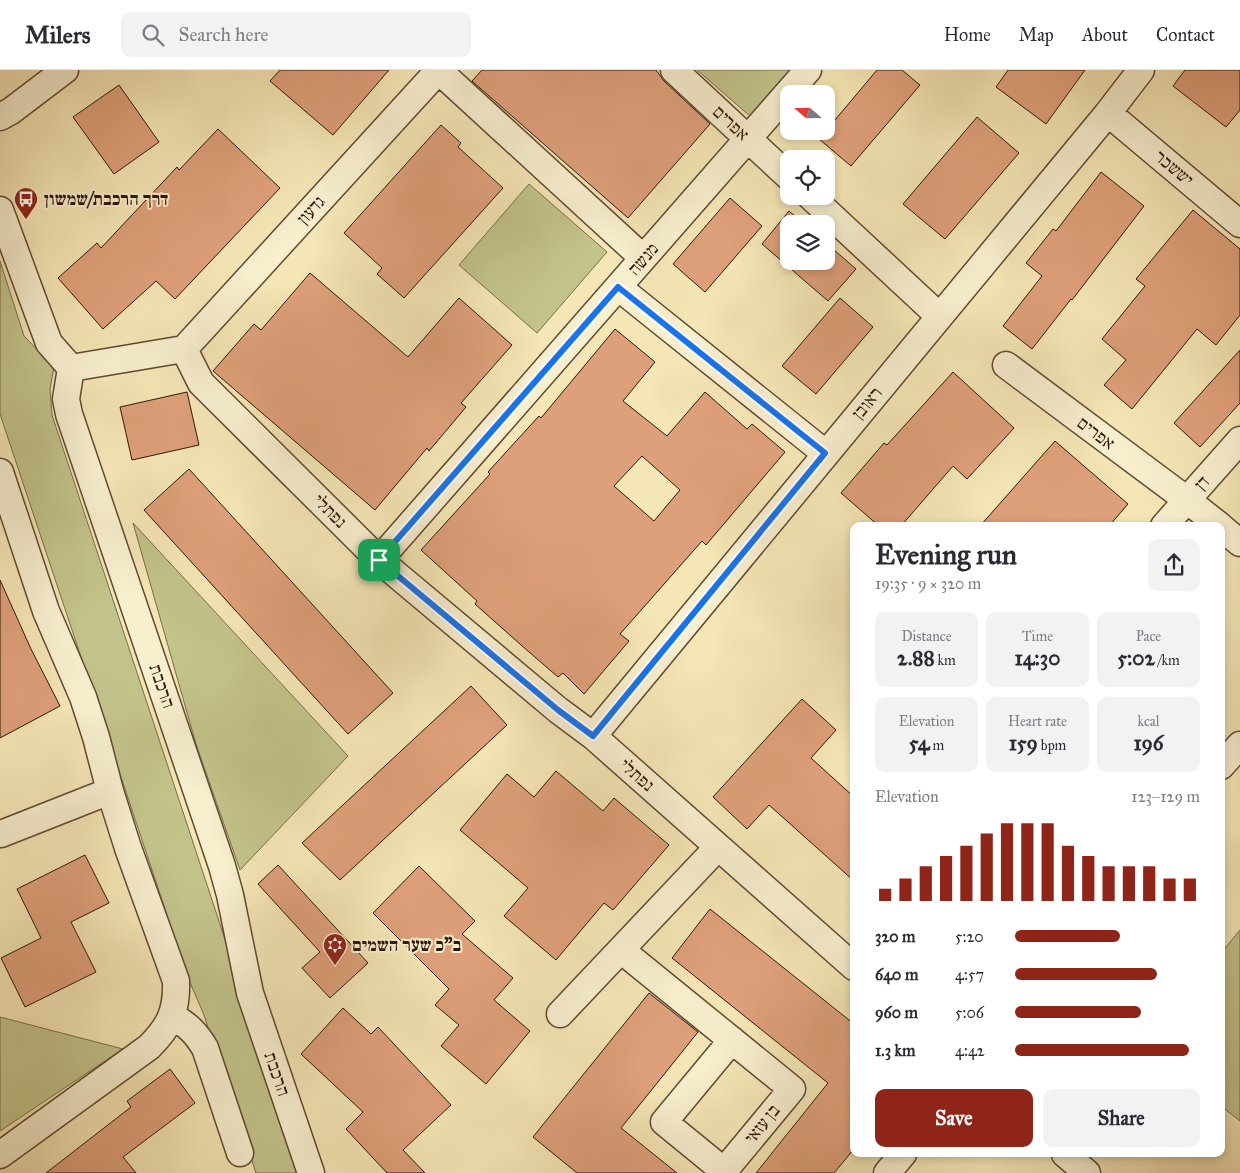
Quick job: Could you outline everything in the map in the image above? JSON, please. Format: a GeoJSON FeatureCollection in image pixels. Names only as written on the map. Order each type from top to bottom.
{"type":"FeatureCollection","features":[{"type":"Feature","properties":{"kind":"street"},"geometry":{"type":"LineString","coordinates":[[0,117],[38,91],[64,70]]}},
{"type":"Feature","properties":{"kind":"street"},"geometry":{"type":"LineString","coordinates":[[439,70],[643,258]]}},
{"type":"Feature","properties":{"kind":"street","name":"גדעון"},"geometry":{"type":"LineString","coordinates":[[184,349],[439,70]]}},
{"type":"Feature","properties":{"kind":"street","name":"אפרים"},"geometry":{"type":"LineString","coordinates":[[674,70],[780,169]]}},
{"type":"Feature","properties":{"kind":"street","name":"מנשה"},"geometry":{"type":"LineString","coordinates":[[379,560],[808,70]]}},
{"type":"Feature","properties":{"kind":"street","name":"ראובן"},"geometry":{"type":"LineString","coordinates":[[593,736],[1108,113],[1141,70]]}},
{"type":"Feature","properties":{"kind":"street","name":"יששכר"},"geometry":{"type":"LineString","coordinates":[[1108,113],[1240,224]]}},
{"type":"Feature","properties":{"kind":"street"},"geometry":{"type":"LineString","coordinates":[[820,205],[939,316]]}},
{"type":"Feature","properties":{"kind":"street"},"geometry":{"type":"LineString","coordinates":[[0,210],[49,343],[70,368],[184,349]]}},
{"type":"Feature","properties":{"kind":"street"},"geometry":{"type":"LineString","coordinates":[[618,287],[825,453]]}},
{"type":"Feature","properties":{"kind":"street","name":"נפתלי"},"geometry":{"type":"LineString","coordinates":[[184,349],[200,384],[379,560],[558,710],[593,736],[850,963]]}},
{"type":"Feature","properties":{"kind":"street","name":"אפרים"},"geometry":{"type":"LineString","coordinates":[[1006,365],[1214,522]]}},
{"type":"Feature","properties":{"kind":"street","name":"הרכבת"},"geometry":{"type":"LineString","coordinates":[[70,368],[66,400],[69,414],[222,866],[230,895],[250,993],[311,1173]]}},
{"type":"Feature","properties":{"kind":"street","name":"דן"},"geometry":{"type":"LineString","coordinates":[[1168,522],[1240,440]]}},
{"type":"Feature","properties":{"kind":"street"},"geometry":{"type":"LineString","coordinates":[[0,472],[46,611],[83,697],[128,848],[176,981],[176,999],[172,1016],[162,1034],[149,1047],[0,1155]]}},
{"type":"Feature","properties":{"kind":"street","name":"אפרים"},"geometry":{"type":"LineString","coordinates":[[1225,531],[1240,542]]}},
{"type":"Feature","properties":{"kind":"street"},"geometry":{"type":"LineString","coordinates":[[1225,762],[1240,745]]}},
{"type":"Feature","properties":{"kind":"street"},"geometry":{"type":"LineString","coordinates":[[1,834],[110,791]]}},
{"type":"Feature","properties":{"kind":"street"},"geometry":{"type":"LineString","coordinates":[[560,1014],[718,847]]}},
{"type":"Feature","properties":{"kind":"street","name":"בן עזאי"},"geometry":{"type":"LineString","coordinates":[[620,950],[732,1040],[792,1089],[724,1171],[664,1122],[732,1040]]}},
{"type":"Feature","properties":{"kind":"street"},"geometry":{"type":"LineString","coordinates":[[172,1016],[186,1024],[197,1034],[205,1048],[240,1152]]}},
{"type":"Feature","properties":{"kind":"street"},"geometry":{"type":"LineString","coordinates":[[888,1173],[901,1157]]}},
{"type":"Feature","properties":{"kind":"street"},"geometry":{"type":"LineString","coordinates":[[1068,1157],[1087,1173]]}},
{"type":"Feature","properties":{"kind":"green space"},"geometry":{"type":"Polygon","coordinates":[[[697,70],[791,70],[751,117],[697,70]]]}},
{"type":"Feature","properties":{"kind":"green space"},"geometry":{"type":"Polygon","coordinates":[[[529,184],[607,252],[537,333],[459,265],[529,184]]]}},
{"type":"Feature","properties":{"kind":"green space"},"geometry":{"type":"Polygon","coordinates":[[[0,261],[24,336],[54,367],[50,389],[52,415],[247,1006],[305,1173],[256,1173],[204,1015],[188,978],[0,414],[0,261]]]}},
{"type":"Feature","properties":{"kind":"green space"},"geometry":{"type":"Polygon","coordinates":[[[133,523],[348,756],[240,870],[196,744],[133,523]]]}},
{"type":"Feature","properties":{"kind":"green space"},"geometry":{"type":"Polygon","coordinates":[[[1240,930],[1240,1121],[1225,1109],[1225,948],[1240,930]]]}},
{"type":"Feature","properties":{"kind":"green space"},"geometry":{"type":"Polygon","coordinates":[[[0,1017],[123,1049],[0,1131],[0,1017]]]}},
{"type":"Feature","properties":{"kind":"building"},"geometry":{"type":"Polygon","coordinates":[[[280,70],[389,70],[333,135],[270,81],[280,70]]]}},
{"type":"Feature","properties":{"kind":"building"},"geometry":{"type":"Polygon","coordinates":[[[482,70],[656,70],[664,81],[710,124],[628,218],[472,81],[482,70]]]}},
{"type":"Feature","properties":{"kind":"building"},"geometry":{"type":"Polygon","coordinates":[[[877,70],[902,70],[920,85],[851,166],[835,152],[835,150],[832,150],[820,140],[835,140],[835,120],[877,70]]]}},
{"type":"Feature","properties":{"kind":"building"},"geometry":{"type":"Polygon","coordinates":[[[1008,70],[1085,70],[1046,124],[996,87],[1008,70]]]}},
{"type":"Feature","properties":{"kind":"building"},"geometry":{"type":"Polygon","coordinates":[[[1185,70],[1240,70],[1240,110],[1226,127],[1173,86],[1185,70]]]}},
{"type":"Feature","properties":{"kind":"building"},"geometry":{"type":"Polygon","coordinates":[[[119,85],[159,142],[114,174],[73,117],[119,85]]]}},
{"type":"Feature","properties":{"kind":"building"},"geometry":{"type":"Polygon","coordinates":[[[977,117],[1019,153],[945,239],[903,204],[977,117]]]}},
{"type":"Feature","properties":{"kind":"building"},"geometry":{"type":"Polygon","coordinates":[[[441,125],[461,143],[458,147],[503,188],[404,298],[377,274],[382,268],[344,233],[441,125]]]}},
{"type":"Feature","properties":{"kind":"building"},"geometry":{"type":"Polygon","coordinates":[[[218,129],[280,188],[175,299],[156,281],[103,329],[58,278],[97,243],[101,248],[177,167],[179,170],[218,129]]]}},
{"type":"Feature","properties":{"kind":"building"},"geometry":{"type":"Polygon","coordinates":[[[1101,172],[1144,206],[1032,349],[1003,326],[1042,276],[1026,263],[1053,229],[1056,231],[1101,172]]]}},
{"type":"Feature","properties":{"kind":"building"},"geometry":{"type":"Polygon","coordinates":[[[730,198],[762,226],[705,292],[673,264],[730,198]]]}},
{"type":"Feature","properties":{"kind":"building"},"geometry":{"type":"Polygon","coordinates":[[[1193,210],[1240,249],[1240,315],[1216,345],[1197,329],[1132,409],[1104,385],[1126,360],[1102,339],[1145,286],[1136,279],[1193,210]]]}},
{"type":"Feature","properties":{"kind":"building"},"geometry":{"type":"Polygon","coordinates":[[[789,211],[794,215],[786,215],[789,211]]]}},
{"type":"Feature","properties":{"kind":"building"},"geometry":{"type":"Polygon","coordinates":[[[780,222],[780,260],[762,244],[780,222]]]}},
{"type":"Feature","properties":{"kind":"building"},"geometry":{"type":"Polygon","coordinates":[[[835,251],[856,269],[828,301],[792,270],[835,270],[835,251]]]}},
{"type":"Feature","properties":{"kind":"building"},"geometry":{"type":"Polygon","coordinates":[[[310,273],[408,357],[459,298],[512,345],[461,403],[466,407],[429,451],[427,448],[375,510],[213,371],[254,324],[261,330],[310,273]]]}},
{"type":"Feature","properties":{"kind":"building"},"geometry":{"type":"Polygon","coordinates":[[[840,298],[873,327],[816,394],[782,366],[840,298]]]}},
{"type":"Feature","properties":{"kind":"building"},"geometry":{"type":"Polygon","coordinates":[[[615,329],[655,362],[623,401],[667,436],[705,392],[747,429],[752,424],[785,452],[706,545],[702,541],[620,634],[629,641],[584,694],[563,673],[558,677],[521,645],[475,604],[477,601],[421,550],[490,474],[488,472],[507,451],[539,416],[541,418],[615,329]],[[642,456],[614,486],[654,521],[680,490],[642,456]]]}},
{"type":"Feature","properties":{"kind":"building"},"geometry":{"type":"Polygon","coordinates":[[[1240,350],[1240,403],[1200,447],[1174,423],[1240,350]]]}},
{"type":"Feature","properties":{"kind":"building"},"geometry":{"type":"Polygon","coordinates":[[[953,372],[1014,428],[967,479],[953,466],[904,522],[874,522],[841,493],[884,443],[887,445],[953,372]]]}},
{"type":"Feature","properties":{"kind":"building"},"geometry":{"type":"Polygon","coordinates":[[[187,392],[199,445],[132,460],[120,407],[187,392]]]}},
{"type":"Feature","properties":{"kind":"building"},"geometry":{"type":"Polygon","coordinates":[[[1055,441],[1128,504],[1112,522],[984,522],[1055,441]]]}},
{"type":"Feature","properties":{"kind":"building"},"geometry":{"type":"Polygon","coordinates":[[[189,469],[393,693],[348,734],[144,510],[189,469]]]}},
{"type":"Feature","properties":{"kind":"building"},"geometry":{"type":"Polygon","coordinates":[[[0,580],[31,649],[60,706],[0,738],[0,580]]]}},
{"type":"Feature","properties":{"kind":"building"},"geometry":{"type":"Polygon","coordinates":[[[471,686],[507,725],[340,880],[302,843],[471,686]]]}},
{"type":"Feature","properties":{"kind":"building"},"geometry":{"type":"Polygon","coordinates":[[[802,699],[836,730],[811,758],[850,793],[850,877],[769,805],[747,829],[713,797],[802,699]]]}},
{"type":"Feature","properties":{"kind":"building"},"geometry":{"type":"Polygon","coordinates":[[[556,771],[603,811],[614,798],[669,845],[613,910],[604,903],[556,960],[504,916],[528,888],[460,830],[507,774],[534,797],[556,771]]]}},
{"type":"Feature","properties":{"kind":"building"},"geometry":{"type":"Polygon","coordinates":[[[85,855],[109,903],[71,922],[96,972],[25,1007],[1,958],[41,938],[17,889],[85,855]]]}},
{"type":"Feature","properties":{"kind":"building"},"geometry":{"type":"Polygon","coordinates":[[[278,865],[368,963],[330,998],[302,968],[320,952],[258,884],[278,865]]]}},
{"type":"Feature","properties":{"kind":"building"},"geometry":{"type":"Polygon","coordinates":[[[419,866],[475,921],[462,934],[513,978],[494,1000],[530,1031],[486,1084],[441,1046],[459,1025],[435,1005],[449,989],[373,913],[419,866]]]}},
{"type":"Feature","properties":{"kind":"building"},"geometry":{"type":"Polygon","coordinates":[[[710,909],[850,1021],[850,1154],[834,1173],[756,1173],[828,1083],[672,958],[710,909]]]}},
{"type":"Feature","properties":{"kind":"building"},"geometry":{"type":"Polygon","coordinates":[[[649,993],[698,1032],[621,1128],[677,1173],[577,1173],[533,1137],[649,993]]]}},
{"type":"Feature","properties":{"kind":"building"},"geometry":{"type":"Polygon","coordinates":[[[343,1008],[371,1034],[378,1027],[451,1105],[403,1150],[425,1173],[387,1173],[346,1129],[363,1112],[301,1054],[343,1008]]]}},
{"type":"Feature","properties":{"kind":"building"},"geometry":{"type":"Polygon","coordinates":[[[170,1069],[195,1103],[123,1157],[136,1173],[46,1173],[131,1107],[127,1101],[170,1069]]]}},
{"type":"Feature","properties":{"kind":"place","name":"דרך הרכבת/שמשון"},"geometry":{"type":"Point","coordinates":[26,220]}},
{"type":"Feature","properties":{"kind":"place","name":"ב\"כ שער השמים"},"geometry":{"type":"Point","coordinates":[335,966]}},
{"type":"Feature","properties":{"kind":"route"},"geometry":{"type":"LineString","coordinates":[[618,287],[825,453],[593,736],[558,710],[379,560],[618,287]]}}]}
